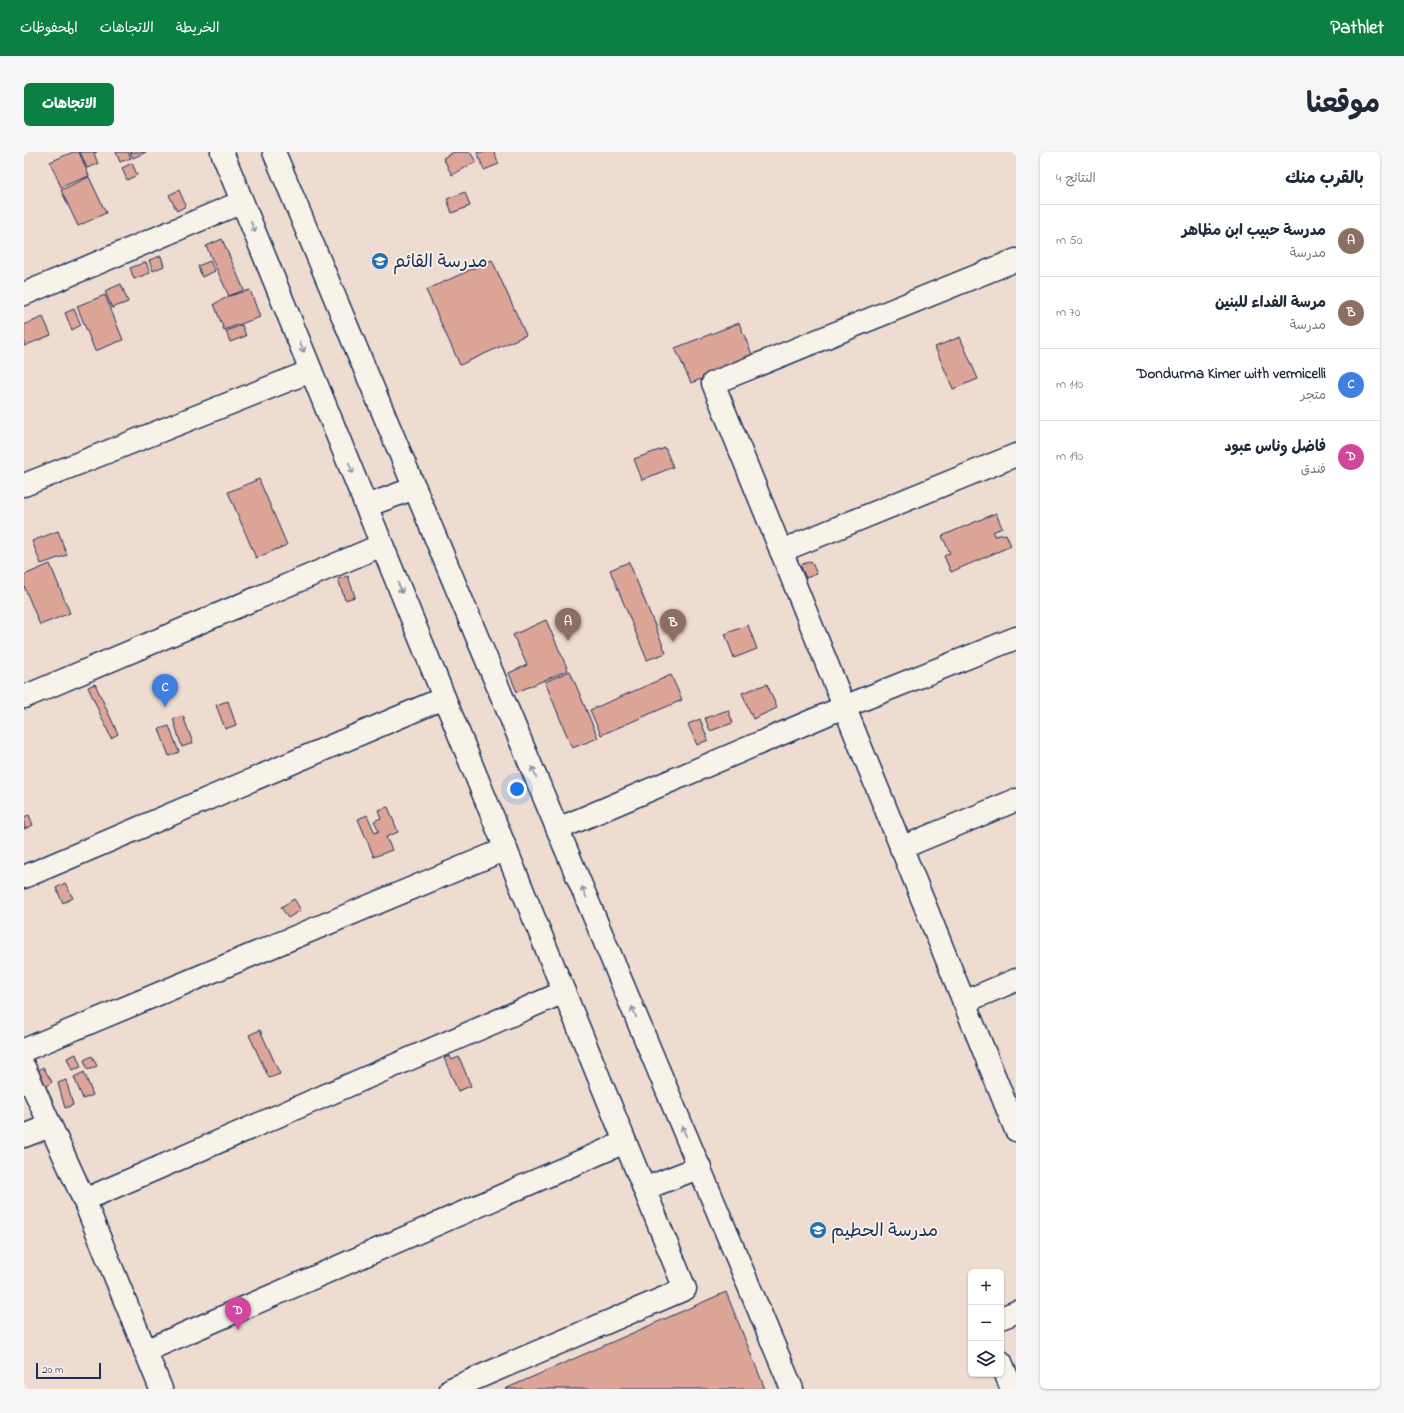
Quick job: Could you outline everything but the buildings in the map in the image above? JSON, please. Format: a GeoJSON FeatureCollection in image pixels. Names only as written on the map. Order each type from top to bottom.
{"type":"FeatureCollection","features":[{"type":"Feature","properties":{"kind":"street"},"geometry":{"type":"LineString","coordinates":[[222,152],[685,1289],[451,1389]]}},
{"type":"Feature","properties":{"kind":"street"},"geometry":{"type":"LineString","coordinates":[[274,152],[792,1389]]}},
{"type":"Feature","properties":{"kind":"street"},"geometry":{"type":"LineString","coordinates":[[24,294],[242,202]]}},
{"type":"Feature","properties":{"kind":"street"},"geometry":{"type":"LineString","coordinates":[[1016,260],[713,383],[1016,1130]]}},
{"type":"Feature","properties":{"kind":"street"},"geometry":{"type":"LineString","coordinates":[[24,485],[311,371]]}},
{"type":"Feature","properties":{"kind":"street"},"geometry":{"type":"LineString","coordinates":[[781,551],[1016,455]]}},
{"type":"Feature","properties":{"kind":"street"},"geometry":{"type":"LineString","coordinates":[[366,506],[415,488]]}},
{"type":"Feature","properties":{"kind":"street"},"geometry":{"type":"LineString","coordinates":[[24,697],[382,545]]}},
{"type":"Feature","properties":{"kind":"street"},"geometry":{"type":"LineString","coordinates":[[558,829],[844,707],[1016,638]]}},
{"type":"Feature","properties":{"kind":"street"},"geometry":{"type":"LineString","coordinates":[[24,877],[444,698]]}},
{"type":"Feature","properties":{"kind":"street"},"geometry":{"type":"LineString","coordinates":[[902,848],[1016,800]]}},
{"type":"Feature","properties":{"kind":"street"},"geometry":{"type":"LineString","coordinates":[[24,1050],[506,849]]}},
{"type":"Feature","properties":{"kind":"street"},"geometry":{"type":"LineString","coordinates":[[964,1002],[1016,980]]}},
{"type":"Feature","properties":{"kind":"street"},"geometry":{"type":"LineString","coordinates":[[84,1200],[564,992]]}},
{"type":"Feature","properties":{"kind":"street"},"geometry":{"type":"LineString","coordinates":[[24,1067],[84,1200],[161,1389]]}},
{"type":"Feature","properties":{"kind":"street"},"geometry":{"type":"LineString","coordinates":[[24,1136],[50,1126]]}},
{"type":"Feature","properties":{"kind":"street"},"geometry":{"type":"LineString","coordinates":[[145,1351],[625,1142]]}},
{"type":"Feature","properties":{"kind":"street"},"geometry":{"type":"LineString","coordinates":[[644,1189],[700,1167]]}},
{"type":"Feature","properties":{"kind":"street"},"geometry":{"type":"LineString","coordinates":[[1004,1317],[1016,1312]]}},
{"type":"Feature","properties":{"kind":"street"},"geometry":{"type":"LineString","coordinates":[[1004,1369],[1012,1389]]}},
{"type":"Feature","properties":{"kind":"place","name":"مدرسة القائم"},"geometry":{"type":"Point","coordinates":[380,261]}},
{"type":"Feature","properties":{"kind":"place","name":"مدرسة حبيب ابن مظاهر"},"geometry":{"type":"Point","coordinates":[568,641]}},
{"type":"Feature","properties":{"kind":"place","name":"مرسة الفداء للبنين"},"geometry":{"type":"Point","coordinates":[673,642]}},
{"type":"Feature","properties":{"kind":"place","name":"Dondurma Kimer with vermicelli"},"geometry":{"type":"Point","coordinates":[165,707]}},
{"type":"Feature","properties":{"kind":"place","name":"مدرسة الحطيم"},"geometry":{"type":"Point","coordinates":[818,1230]}},
{"type":"Feature","properties":{"kind":"place","name":"فاضل وناس عبود"},"geometry":{"type":"Point","coordinates":[238,1330]}}]}
